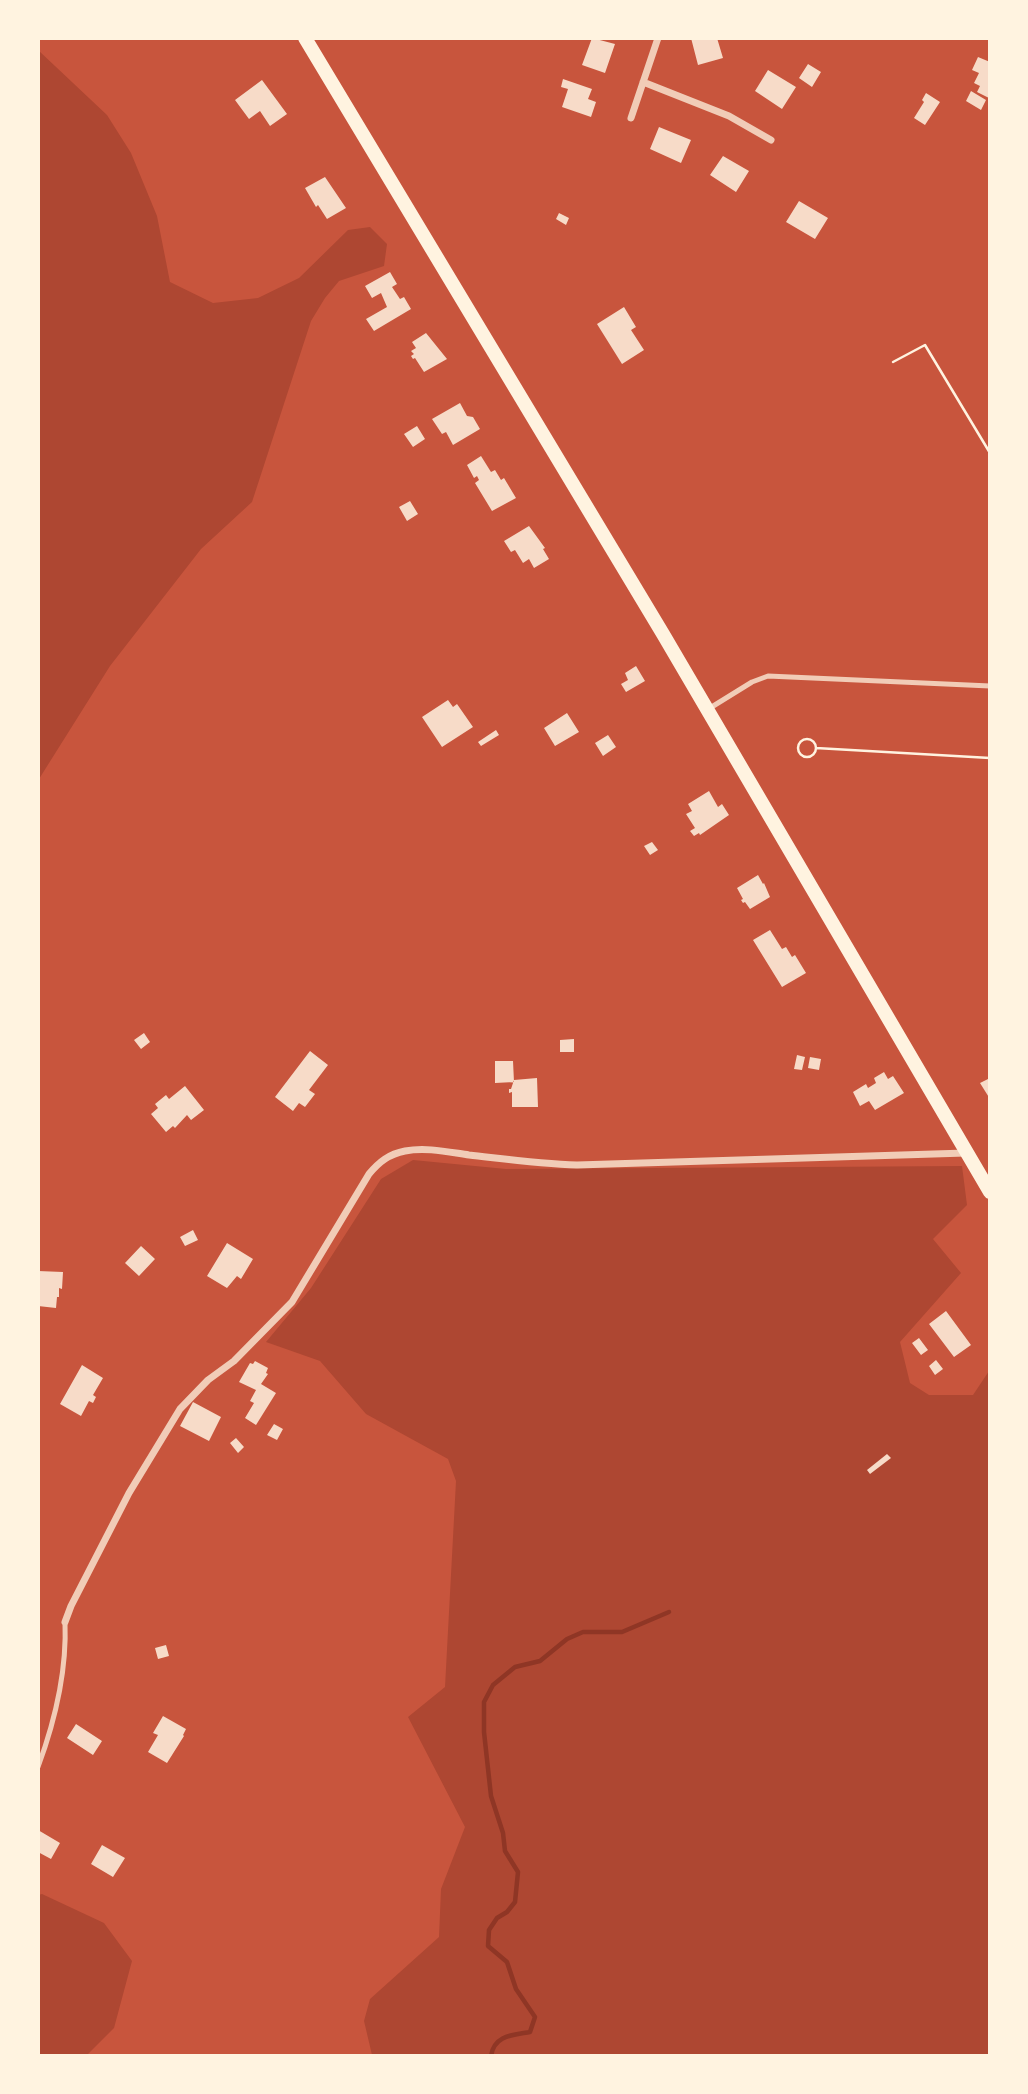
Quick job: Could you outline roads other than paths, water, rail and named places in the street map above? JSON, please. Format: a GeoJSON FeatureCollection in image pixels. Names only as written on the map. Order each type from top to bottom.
{"type":"FeatureCollection","features":[{"type":"Feature","properties":{"kind":"main road"},"geometry":{"type":"LineString","coordinates":[[305,38],[707,709],[989,1192]]}},
{"type":"Feature","properties":{"kind":"street"},"geometry":{"type":"LineString","coordinates":[[631,118],[658,38]]}},
{"type":"Feature","properties":{"kind":"street"},"geometry":{"type":"LineString","coordinates":[[643,82],[729,117],[771,140]]}},
{"type":"Feature","properties":{"kind":"street"},"geometry":{"type":"LineString","coordinates":[[65,1622],[130,1493],[180,1409],[208,1380],[234,1361],[275,1322],[292,1302],[369,1174],[390,1155],[424,1149],[524,1162],[577,1165],[967,1153]]}},
{"type":"Feature","properties":{"kind":"lane"},"geometry":{"type":"LineString","coordinates":[[707,709],[752,681],[768,676],[989,686]]}},
{"type":"Feature","properties":{"kind":"lane"},"geometry":{"type":"LineString","coordinates":[[38,1767],[64,1676],[65,1622]]}},
{"type":"Feature","properties":{"kind":"waterway"},"geometry":{"type":"LineString","coordinates":[[491,2056],[500,2040],[530,2032],[535,2017],[516,1989],[507,1962],[488,1946],[489,1930],[497,1918],[507,1912],[515,1902],[518,1872],[505,1851],[503,1833],[491,1796],[484,1732],[484,1702],[493,1685],[515,1667],[540,1661],[567,1639],[583,1632],[622,1632],[669,1612]]}}]}
